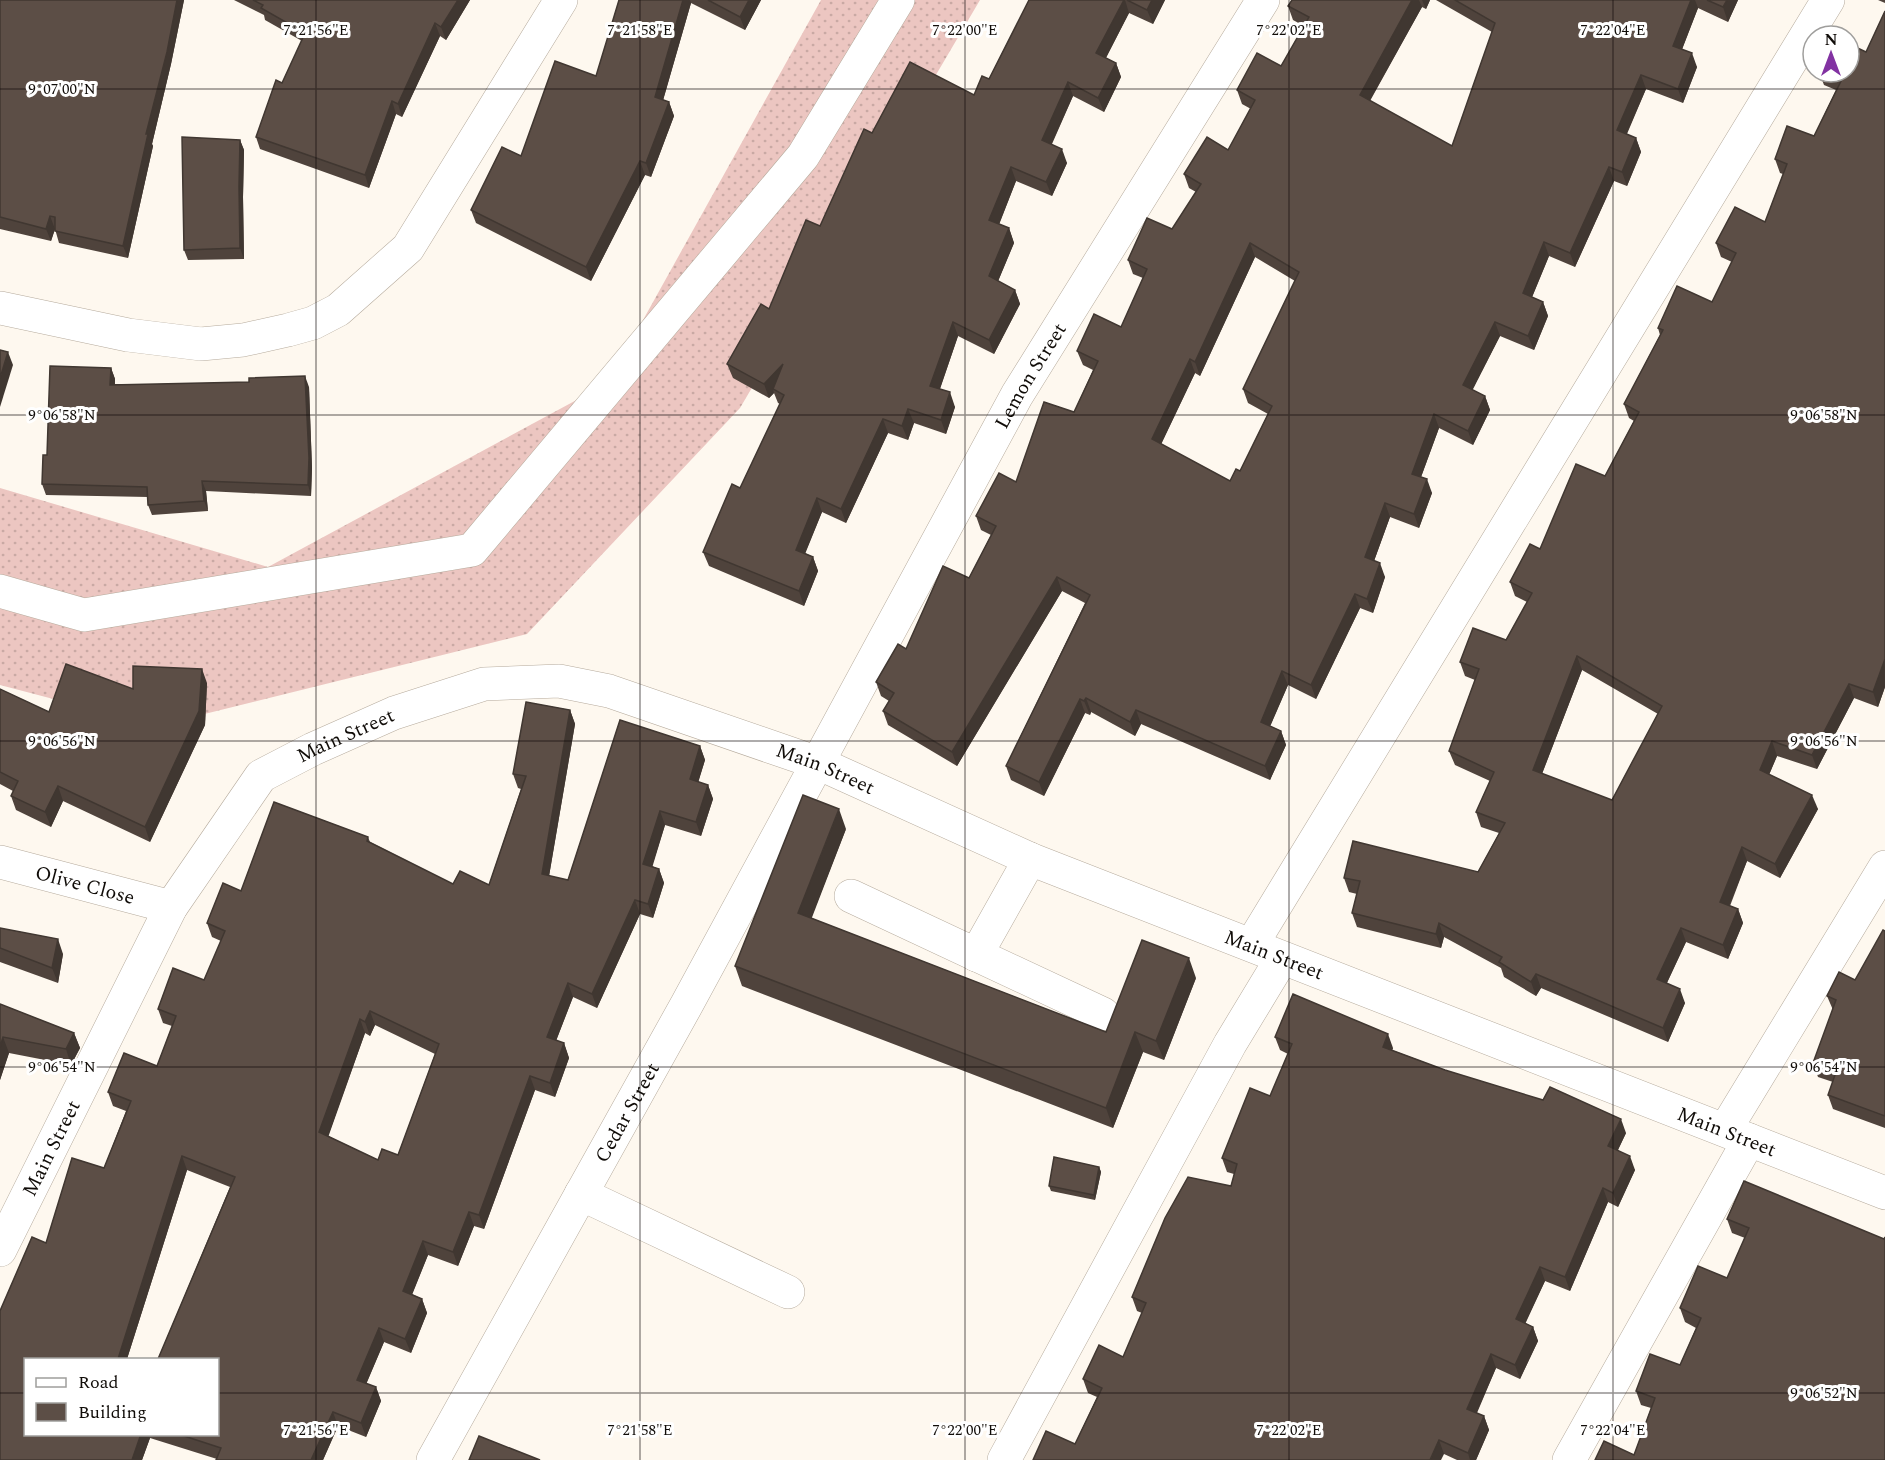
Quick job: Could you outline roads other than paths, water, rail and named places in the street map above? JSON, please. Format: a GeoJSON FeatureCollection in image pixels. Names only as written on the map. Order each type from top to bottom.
{"type":"FeatureCollection","features":[{"type":"Feature","properties":{"kind":"street"},"geometry":{"type":"LineString","coordinates":[[0,308],[128,335],[201,344],[243,340],[288,330],[313,323],[338,310],[408,248],[561,0]]}},
{"type":"Feature","properties":{"kind":"street"},"geometry":{"type":"LineString","coordinates":[[0,591],[84,615],[472,550],[803,156],[898,0]]}},
{"type":"Feature","properties":{"kind":"street","name":"Lemon Street"},"geometry":{"type":"LineString","coordinates":[[818,764],[1017,395],[1263,0]]}},
{"type":"Feature","properties":{"kind":"street"},"geometry":{"type":"LineString","coordinates":[[1252,944],[1828,0]]}},
{"type":"Feature","properties":{"kind":"street","name":"Main Street"},"geometry":{"type":"LineString","coordinates":[[0,1250],[171,907],[261,776],[313,749],[394,713],[484,684],[559,681],[609,691],[818,764],[1030,859],[1885,1193]]}},
{"type":"Feature","properties":{"kind":"street","name":"Cedar Street"},"geometry":{"type":"LineString","coordinates":[[434,1460],[818,764]]}},
{"type":"Feature","properties":{"kind":"street"},"geometry":{"type":"LineString","coordinates":[[976,955],[1030,859]]}},
{"type":"Feature","properties":{"kind":"street","name":"Olive Close"},"geometry":{"type":"LineString","coordinates":[[0,862],[171,907]]}},
{"type":"Feature","properties":{"kind":"street"},"geometry":{"type":"LineString","coordinates":[[1569,1460],[1737,1135],[1885,867]]}},
{"type":"Feature","properties":{"kind":"street"},"geometry":{"type":"LineString","coordinates":[[851,896],[1103,1014]]}},
{"type":"Feature","properties":{"kind":"street"},"geometry":{"type":"LineString","coordinates":[[1004,1460],[1230,1044],[1282,958]]}},
{"type":"Feature","properties":{"kind":"street"},"geometry":{"type":"LineString","coordinates":[[581,1194],[788,1292]]}}]}
